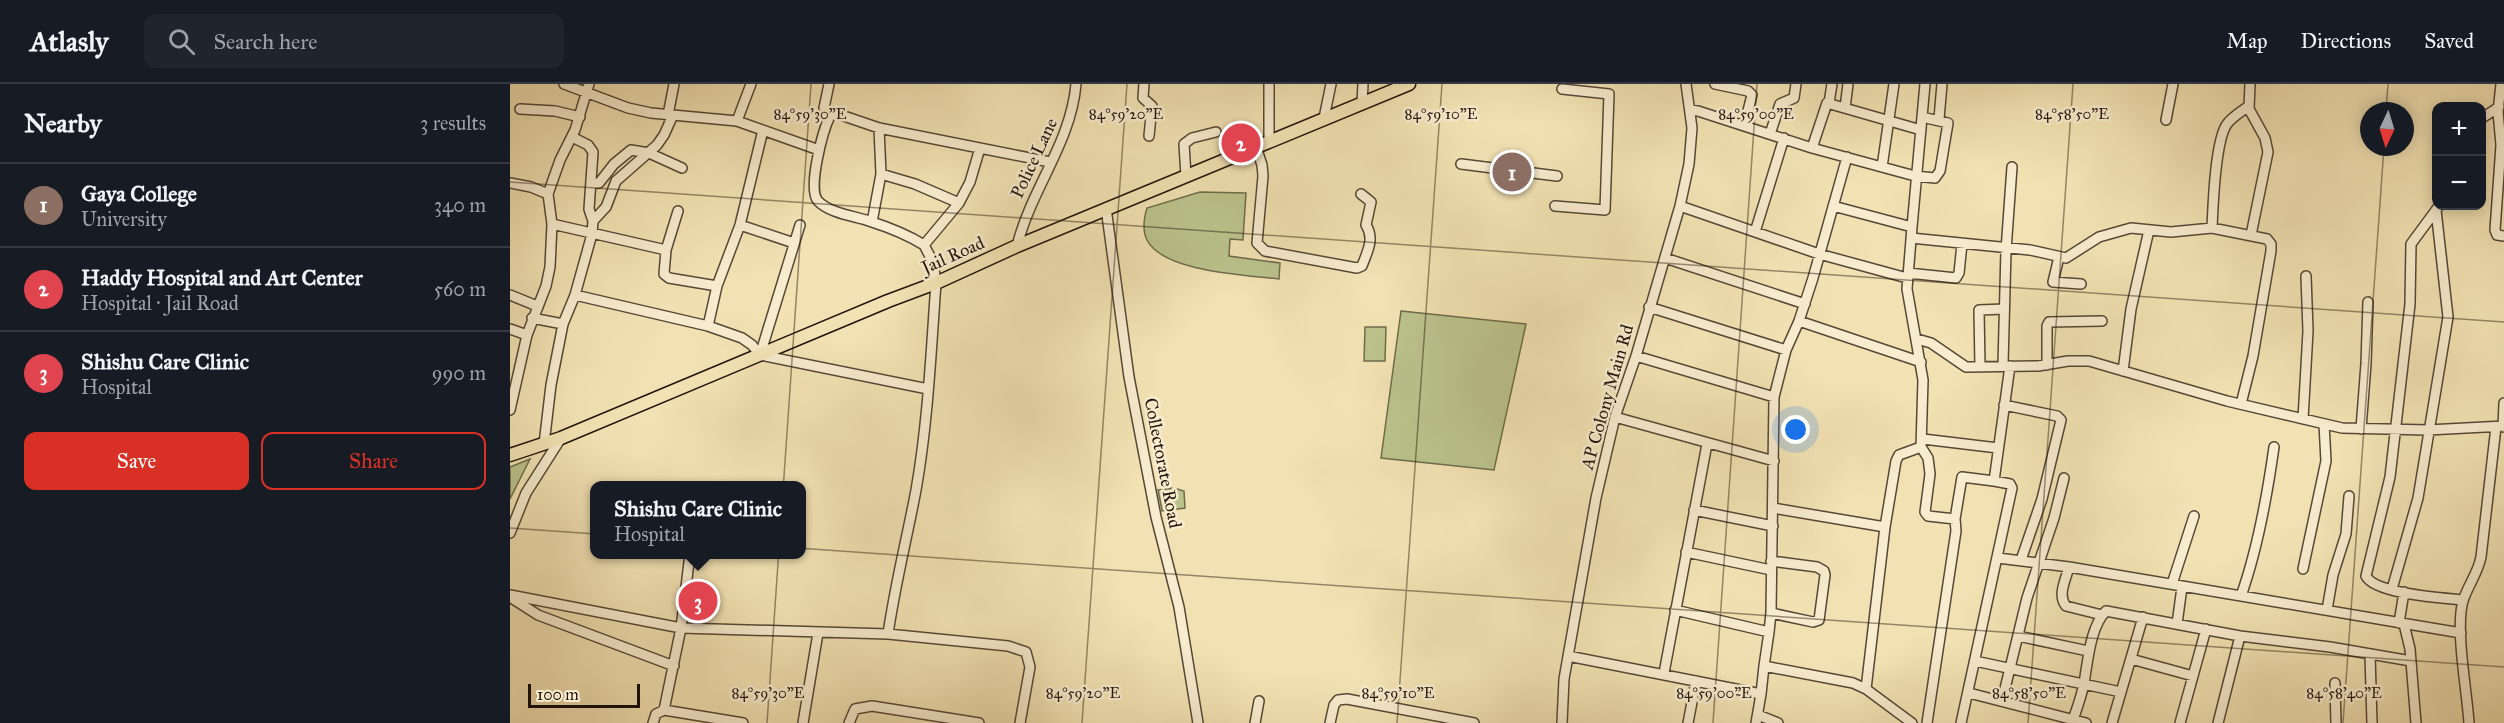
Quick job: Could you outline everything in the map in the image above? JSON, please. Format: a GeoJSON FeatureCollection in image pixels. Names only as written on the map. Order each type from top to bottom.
{"type":"FeatureCollection","features":[{"type":"Feature","properties":{"kind":"main road","name":"Jail Road"},"geometry":{"type":"LineString","coordinates":[[510,455],[561,438],[936,283],[1106,208],[1409,84]]}},
{"type":"Feature","properties":{"kind":"street"},"geometry":{"type":"LineString","coordinates":[[564,84],[588,89],[628,108],[670,115],[736,121],[819,150]]}},
{"type":"Feature","properties":{"kind":"street"},"geometry":{"type":"LineString","coordinates":[[593,221],[606,207],[616,181],[649,153],[664,135],[670,115],[674,84]]}},
{"type":"Feature","properties":{"kind":"street"},"geometry":{"type":"LineString","coordinates":[[736,121],[751,84]]}},
{"type":"Feature","properties":{"kind":"street"},"geometry":{"type":"LineString","coordinates":[[830,84],[824,108],[833,114],[879,128],[1050,162]]}},
{"type":"Feature","properties":{"kind":"street","name":"Police Lane"},"geometry":{"type":"LineString","coordinates":[[1017,246],[1023,222],[1070,120],[1076,84]]}},
{"type":"Feature","properties":{"kind":"street"},"geometry":{"type":"LineString","coordinates":[[1144,84],[1143,98],[1152,106],[1149,136]]}},
{"type":"Feature","properties":{"kind":"street"},"geometry":{"type":"LineString","coordinates":[[1269,84],[1269,143]]}},
{"type":"Feature","properties":{"kind":"street"},"geometry":{"type":"LineString","coordinates":[[1324,118],[1331,84]]}},
{"type":"Feature","properties":{"kind":"street"},"geometry":{"type":"LineString","coordinates":[[1362,103],[1363,84]]}},
{"type":"Feature","properties":{"kind":"street","name":"AP Colony Main Rd"},"geometry":{"type":"LineString","coordinates":[[1564,723],[1564,679],[1596,498],[1615,417],[1636,356],[1680,206],[1692,146],[1686,84]]}},
{"type":"Feature","properties":{"kind":"street"},"geometry":{"type":"LineString","coordinates":[[1715,84],[1728,85],[1748,91],[1752,95],[1744,126]]}},
{"type":"Feature","properties":{"kind":"street"},"geometry":{"type":"LineString","coordinates":[[1770,134],[1780,104],[1794,98],[1796,84]]}},
{"type":"Feature","properties":{"kind":"street"},"geometry":{"type":"LineString","coordinates":[[1812,147],[1825,106],[1829,104],[1832,84]]}},
{"type":"Feature","properties":{"kind":"street"},"geometry":{"type":"LineString","coordinates":[[1845,108],[1848,84]]}},
{"type":"Feature","properties":{"kind":"street"},"geometry":{"type":"LineString","coordinates":[[1882,167],[1894,84]]}},
{"type":"Feature","properties":{"kind":"street"},"geometry":{"type":"LineString","coordinates":[[1925,84],[1908,276],[1908,304],[1921,362],[1922,443],[1929,465],[1925,512],[1928,516],[1955,519]]}},
{"type":"Feature","properties":{"kind":"street"},"geometry":{"type":"LineString","coordinates":[[1939,119],[1942,84]]}},
{"type":"Feature","properties":{"kind":"street"},"geometry":{"type":"LineString","coordinates":[[2166,120],[2173,84]]}},
{"type":"Feature","properties":{"kind":"street"},"geometry":{"type":"LineString","coordinates":[[2250,84],[2249,106],[2265,138],[2268,152],[2251,235]]}},
{"type":"Feature","properties":{"kind":"street"},"geometry":{"type":"LineString","coordinates":[[2501,84],[2499,107],[2501,145],[2495,230],[2497,235],[2504,236]]}},
{"type":"Feature","properties":{"kind":"street"},"geometry":{"type":"LineString","coordinates":[[510,410],[527,335],[546,286],[550,267],[552,224],[548,195],[560,160],[580,117],[588,89]]}},
{"type":"Feature","properties":{"kind":"street"},"geometry":{"type":"LineString","coordinates":[[1555,206],[1605,210],[1609,94],[1562,89]]}},
{"type":"Feature","properties":{"kind":"street"},"geometry":{"type":"LineString","coordinates":[[1829,104],[1921,130]]}},
{"type":"Feature","properties":{"kind":"street"},"geometry":{"type":"LineString","coordinates":[[2212,228],[2215,176],[2224,129],[2230,121],[2249,106]]}},
{"type":"Feature","properties":{"kind":"street"},"geometry":{"type":"LineString","coordinates":[[2486,115],[2499,107]]}},
{"type":"Feature","properties":{"kind":"street"},"geometry":{"type":"LineString","coordinates":[[520,109],[555,111],[580,117]]}},
{"type":"Feature","properties":{"kind":"street"},"geometry":{"type":"LineString","coordinates":[[1690,110],[1929,179],[1938,176],[1948,127],[1945,121],[1922,117]]}},
{"type":"Feature","properties":{"kind":"street"},"geometry":{"type":"LineString","coordinates":[[833,114],[827,121],[819,150],[814,189],[818,202],[924,245],[933,262],[936,283],[928,389],[916,490],[893,595],[888,634]]}},
{"type":"Feature","properties":{"kind":"street"},"geometry":{"type":"LineString","coordinates":[[872,222],[881,174],[879,128]]}},
{"type":"Feature","properties":{"kind":"street"},"geometry":{"type":"LineString","coordinates":[[708,326],[717,286],[740,225],[763,130]]}},
{"type":"Feature","properties":{"kind":"street"},"geometry":{"type":"LineString","coordinates":[[1186,176],[1185,144],[1192,138],[1216,132]]}},
{"type":"Feature","properties":{"kind":"street"},"geometry":{"type":"LineString","coordinates":[[544,444],[551,385],[563,324],[575,296],[592,234],[593,221],[589,209],[593,152],[588,145],[572,137]]}},
{"type":"Feature","properties":{"kind":"street"},"geometry":{"type":"LineString","coordinates":[[1755,232],[1784,138]]}},
{"type":"Feature","properties":{"kind":"street"},"geometry":{"type":"LineString","coordinates":[[1256,147],[1263,176],[1257,243],[1265,250],[1358,268],[1362,266],[1370,245],[1371,234],[1366,225],[1371,202],[1361,194]]}},
{"type":"Feature","properties":{"kind":"street"},"geometry":{"type":"LineString","coordinates":[[924,245],[960,203],[970,182],[980,148]]}},
{"type":"Feature","properties":{"kind":"street"},"geometry":{"type":"LineString","coordinates":[[591,183],[599,183],[614,164],[631,150],[649,153],[682,168]]}},
{"type":"Feature","properties":{"kind":"street"},"geometry":{"type":"LineString","coordinates":[[1778,723],[1757,719],[1771,613],[1774,397],[1786,350],[1799,321],[1847,157]]}},
{"type":"Feature","properties":{"kind":"street"},"geometry":{"type":"LineString","coordinates":[[1461,164],[1557,176]]}},
{"type":"Feature","properties":{"kind":"street"},"geometry":{"type":"LineString","coordinates":[[1994,481],[2004,405],[2006,365],[2004,309],[2012,168]]}},
{"type":"Feature","properties":{"kind":"street"},"geometry":{"type":"LineString","coordinates":[[881,174],[915,184],[960,203]]}},
{"type":"Feature","properties":{"kind":"street"},"geometry":{"type":"LineString","coordinates":[[510,183],[531,187],[548,195]]}},
{"type":"Feature","properties":{"kind":"street"},"geometry":{"type":"LineString","coordinates":[[1680,206],[1819,254],[1908,276],[1956,278],[1959,273],[1962,244]]}},
{"type":"Feature","properties":{"kind":"street"},"geometry":{"type":"LineString","coordinates":[[1833,206],[1912,227]]}},
{"type":"Feature","properties":{"kind":"street","name":"Collectorate Road"},"geometry":{"type":"LineString","coordinates":[[1106,208],[1129,377],[1156,517],[1179,607],[1198,723]]}},
{"type":"Feature","properties":{"kind":"street"},"geometry":{"type":"LineString","coordinates":[[2436,210],[2411,244],[2410,304],[2388,491],[2366,578],[2370,582],[2404,592],[2463,600]]}},
{"type":"Feature","properties":{"kind":"street"},"geometry":{"type":"LineString","coordinates":[[2392,589],[2418,498],[2427,430],[2448,317],[2438,210]]}},
{"type":"Feature","properties":{"kind":"street"},"geometry":{"type":"LineString","coordinates":[[678,211],[666,250],[665,277],[717,286]]}},
{"type":"Feature","properties":{"kind":"street"},"geometry":{"type":"LineString","coordinates":[[552,224],[666,250]]}},
{"type":"Feature","properties":{"kind":"street"},"geometry":{"type":"LineString","coordinates":[[740,225],[794,243]]}},
{"type":"Feature","properties":{"kind":"street"},"geometry":{"type":"LineString","coordinates":[[760,355],[800,225]]}},
{"type":"Feature","properties":{"kind":"street"},"geometry":{"type":"LineString","coordinates":[[1911,238],[2006,250],[2030,250],[2058,257],[2070,256],[2087,243],[2119,230],[2171,232],[2212,228],[2267,239],[2271,247],[2253,356],[2241,404]]}},
{"type":"Feature","properties":{"kind":"street"},"geometry":{"type":"LineString","coordinates":[[2123,370],[2131,309],[2149,230]]}},
{"type":"Feature","properties":{"kind":"street"},"geometry":{"type":"LineString","coordinates":[[2058,257],[2052,281],[2081,284]]}},
{"type":"Feature","properties":{"kind":"street"},"geometry":{"type":"LineString","coordinates":[[1665,258],[1804,304]]}},
{"type":"Feature","properties":{"kind":"street"},"geometry":{"type":"LineString","coordinates":[[2303,419],[2308,332],[2306,276]]}},
{"type":"Feature","properties":{"kind":"street"},"geometry":{"type":"LineString","coordinates":[[510,295],[537,306]]}},
{"type":"Feature","properties":{"kind":"street"},"geometry":{"type":"LineString","coordinates":[[575,296],[708,326],[742,338],[760,355],[928,389]]}},
{"type":"Feature","properties":{"kind":"street"},"geometry":{"type":"LineString","coordinates":[[2361,429],[2368,302]]}},
{"type":"Feature","properties":{"kind":"street"},"geometry":{"type":"LineString","coordinates":[[1649,307],[1786,350]]}},
{"type":"Feature","properties":{"kind":"street"},"geometry":{"type":"LineString","coordinates":[[1980,367],[1979,310],[2004,309]]}},
{"type":"Feature","properties":{"kind":"street"},"geometry":{"type":"LineString","coordinates":[[532,318],[563,324]]}},
{"type":"Feature","properties":{"kind":"street"},"geometry":{"type":"LineString","coordinates":[[1799,321],[1921,362]]}},
{"type":"Feature","properties":{"kind":"street"},"geometry":{"type":"LineString","coordinates":[[2047,365],[2047,326],[2049,322],[2102,321]]}},
{"type":"Feature","properties":{"kind":"street"},"geometry":{"type":"LineString","coordinates":[[510,329],[527,335]]}},
{"type":"Feature","properties":{"kind":"street"},"geometry":{"type":"LineString","coordinates":[[1917,339],[1931,343],[1966,367],[2047,365],[2079,360],[2123,370],[2241,404],[2342,428],[2427,430],[2501,427]]}},
{"type":"Feature","properties":{"kind":"street"},"geometry":{"type":"LineString","coordinates":[[1636,356],[1774,397]]}},
{"type":"Feature","properties":{"kind":"street"},"geometry":{"type":"LineString","coordinates":[[2469,723],[2461,633],[2463,600],[2481,557],[2504,403]]}},
{"type":"Feature","properties":{"kind":"street"},"geometry":{"type":"LineString","coordinates":[[2004,405],[2057,417],[2061,420],[2042,499],[2021,560]]}},
{"type":"Feature","properties":{"kind":"street"},"geometry":{"type":"LineString","coordinates":[[1615,417],[1774,461]]}},
{"type":"Feature","properties":{"kind":"street"},"geometry":{"type":"LineString","coordinates":[[2303,569],[2325,471],[2324,424]]}},
{"type":"Feature","properties":{"kind":"street"},"geometry":{"type":"LineString","coordinates":[[510,533],[526,493],[561,438]]}},
{"type":"Feature","properties":{"kind":"street"},"geometry":{"type":"LineString","coordinates":[[1866,689],[1885,527],[1899,455],[1922,443],[1998,448]]}},
{"type":"Feature","properties":{"kind":"street"},"geometry":{"type":"LineString","coordinates":[[1664,673],[1707,444]]}},
{"type":"Feature","properties":{"kind":"street"},"geometry":{"type":"LineString","coordinates":[[2241,596],[2255,549],[2274,447]]}},
{"type":"Feature","properties":{"kind":"street"},"geometry":{"type":"LineString","coordinates":[[1928,723],[1962,477],[2010,484],[2012,488],[1961,723]]}},
{"type":"Feature","properties":{"kind":"street"},"geometry":{"type":"LineString","coordinates":[[2002,701],[2037,563],[2054,518],[2064,478]]}},
{"type":"Feature","properties":{"kind":"street"},"geometry":{"type":"LineString","coordinates":[[2327,610],[2335,567],[2346,534],[2349,496]]}},
{"type":"Feature","properties":{"kind":"street"},"geometry":{"type":"LineString","coordinates":[[1773,508],[1885,527]]}},
{"type":"Feature","properties":{"kind":"street"},"geometry":{"type":"LineString","coordinates":[[1694,510],[1773,526]]}},
{"type":"Feature","properties":{"kind":"street"},"geometry":{"type":"LineString","coordinates":[[2177,624],[2177,585],[2194,516]]}},
{"type":"Feature","properties":{"kind":"street"},"geometry":{"type":"LineString","coordinates":[[1686,552],[1771,566],[1817,567],[1824,571],[1819,620],[1813,621],[1771,613]]}},
{"type":"Feature","properties":{"kind":"street"},"geometry":{"type":"LineString","coordinates":[[1998,558],[2069,567],[2461,633]]}},
{"type":"Feature","properties":{"kind":"street"},"geometry":{"type":"LineString","coordinates":[[664,710],[681,628],[690,559]]}},
{"type":"Feature","properties":{"kind":"street"},"geometry":{"type":"LineString","coordinates":[[2069,567],[2061,597],[2063,602],[2066,606],[2102,615]]}},
{"type":"Feature","properties":{"kind":"street"},"geometry":{"type":"LineString","coordinates":[[2404,592],[2402,623],[2411,661],[2416,723]]}},
{"type":"Feature","properties":{"kind":"street"},"geometry":{"type":"LineString","coordinates":[[510,596],[681,628],[888,634],[1008,646],[1026,652],[1030,667],[1020,723]]}},
{"type":"Feature","properties":{"kind":"street"},"geometry":{"type":"LineString","coordinates":[[510,596],[538,615],[674,666]]}},
{"type":"Feature","properties":{"kind":"street"},"geometry":{"type":"LineString","coordinates":[[1675,610],[1769,632]]}},
{"type":"Feature","properties":{"kind":"street"},"geometry":{"type":"LineString","coordinates":[[2073,720],[2084,685],[2088,651],[2102,615],[2110,610],[2240,636],[2411,661]]}},
{"type":"Feature","properties":{"kind":"street"},"geometry":{"type":"LineString","coordinates":[[2112,723],[2143,617]]}},
{"type":"Feature","properties":{"kind":"street"},"geometry":{"type":"LineString","coordinates":[[2180,723],[2206,629]]}},
{"type":"Feature","properties":{"kind":"street"},"geometry":{"type":"LineString","coordinates":[[803,723],[818,633]]}},
{"type":"Feature","properties":{"kind":"street"},"geometry":{"type":"LineString","coordinates":[[2018,636],[2088,651]]}},
{"type":"Feature","properties":{"kind":"street"},"geometry":{"type":"LineString","coordinates":[[2218,723],[2240,636]]}},
{"type":"Feature","properties":{"kind":"street"},"geometry":{"type":"LineString","coordinates":[[2370,654],[2372,723]]}},
{"type":"Feature","properties":{"kind":"street"},"geometry":{"type":"LineString","coordinates":[[1568,656],[1664,673],[1761,694]]}},
{"type":"Feature","properties":{"kind":"street"},"geometry":{"type":"LineString","coordinates":[[2131,659],[2193,676]]}},
{"type":"Feature","properties":{"kind":"street"},"geometry":{"type":"LineString","coordinates":[[1975,662],[2121,692]]}},
{"type":"Feature","properties":{"kind":"street"},"geometry":{"type":"LineString","coordinates":[[1764,666],[1853,683],[1866,689],[1897,718],[1912,723]]}},
{"type":"Feature","properties":{"kind":"street"},"geometry":{"type":"LineString","coordinates":[[1688,723],[1696,681]]}},
{"type":"Feature","properties":{"kind":"street"},"geometry":{"type":"LineString","coordinates":[[2336,683],[2336,723]]}},
{"type":"Feature","properties":{"kind":"street"},"geometry":{"type":"LineString","coordinates":[[1969,693],[2086,723]]}},
{"type":"Feature","properties":{"kind":"street"},"geometry":{"type":"LineString","coordinates":[[1330,723],[1334,705],[1338,699],[1347,699],[1474,723]]}},
{"type":"Feature","properties":{"kind":"street"},"geometry":{"type":"LineString","coordinates":[[1255,723],[1259,701]]}},
{"type":"Feature","properties":{"kind":"street"},"geometry":{"type":"LineString","coordinates":[[849,723],[855,709],[872,706],[980,723]]}},
{"type":"Feature","properties":{"kind":"street"},"geometry":{"type":"LineString","coordinates":[[653,723],[656,714],[664,710],[743,723]]}},
{"type":"Feature","properties":{"kind":"green space"},"geometry":{"type":"Polygon","coordinates":[[[1200,192],[1246,193],[1243,240],[1230,239],[1229,256],[1280,263],[1279,279],[1207,270],[1170,259],[1156,251],[1144,232],[1147,208],[1200,192]]]}},
{"type":"Feature","properties":{"kind":"green space"},"geometry":{"type":"Polygon","coordinates":[[[1401,311],[1526,324],[1494,470],[1381,458],[1401,311]]]}},
{"type":"Feature","properties":{"kind":"green space"},"geometry":{"type":"Polygon","coordinates":[[[1365,327],[1386,327],[1385,361],[1364,361],[1365,327]]]}},
{"type":"Feature","properties":{"kind":"green space"},"geometry":{"type":"Polygon","coordinates":[[[530,459],[510,499],[510,467],[530,459]]]}},
{"type":"Feature","properties":{"kind":"green space"},"geometry":{"type":"Polygon","coordinates":[[[1174,488],[1184,491],[1185,508],[1162,511],[1158,490],[1174,488]]]}},
{"type":"Feature","properties":{"kind":"place","name":"Haddy Hospital and Art Center"},"geometry":{"type":"Point","coordinates":[1241,143]}},
{"type":"Feature","properties":{"kind":"place","name":"Gaya College"},"geometry":{"type":"Point","coordinates":[1512,172]}},
{"type":"Feature","properties":{"kind":"place","name":"Shishu Care Clinic"},"geometry":{"type":"Point","coordinates":[698,601]}}]}
